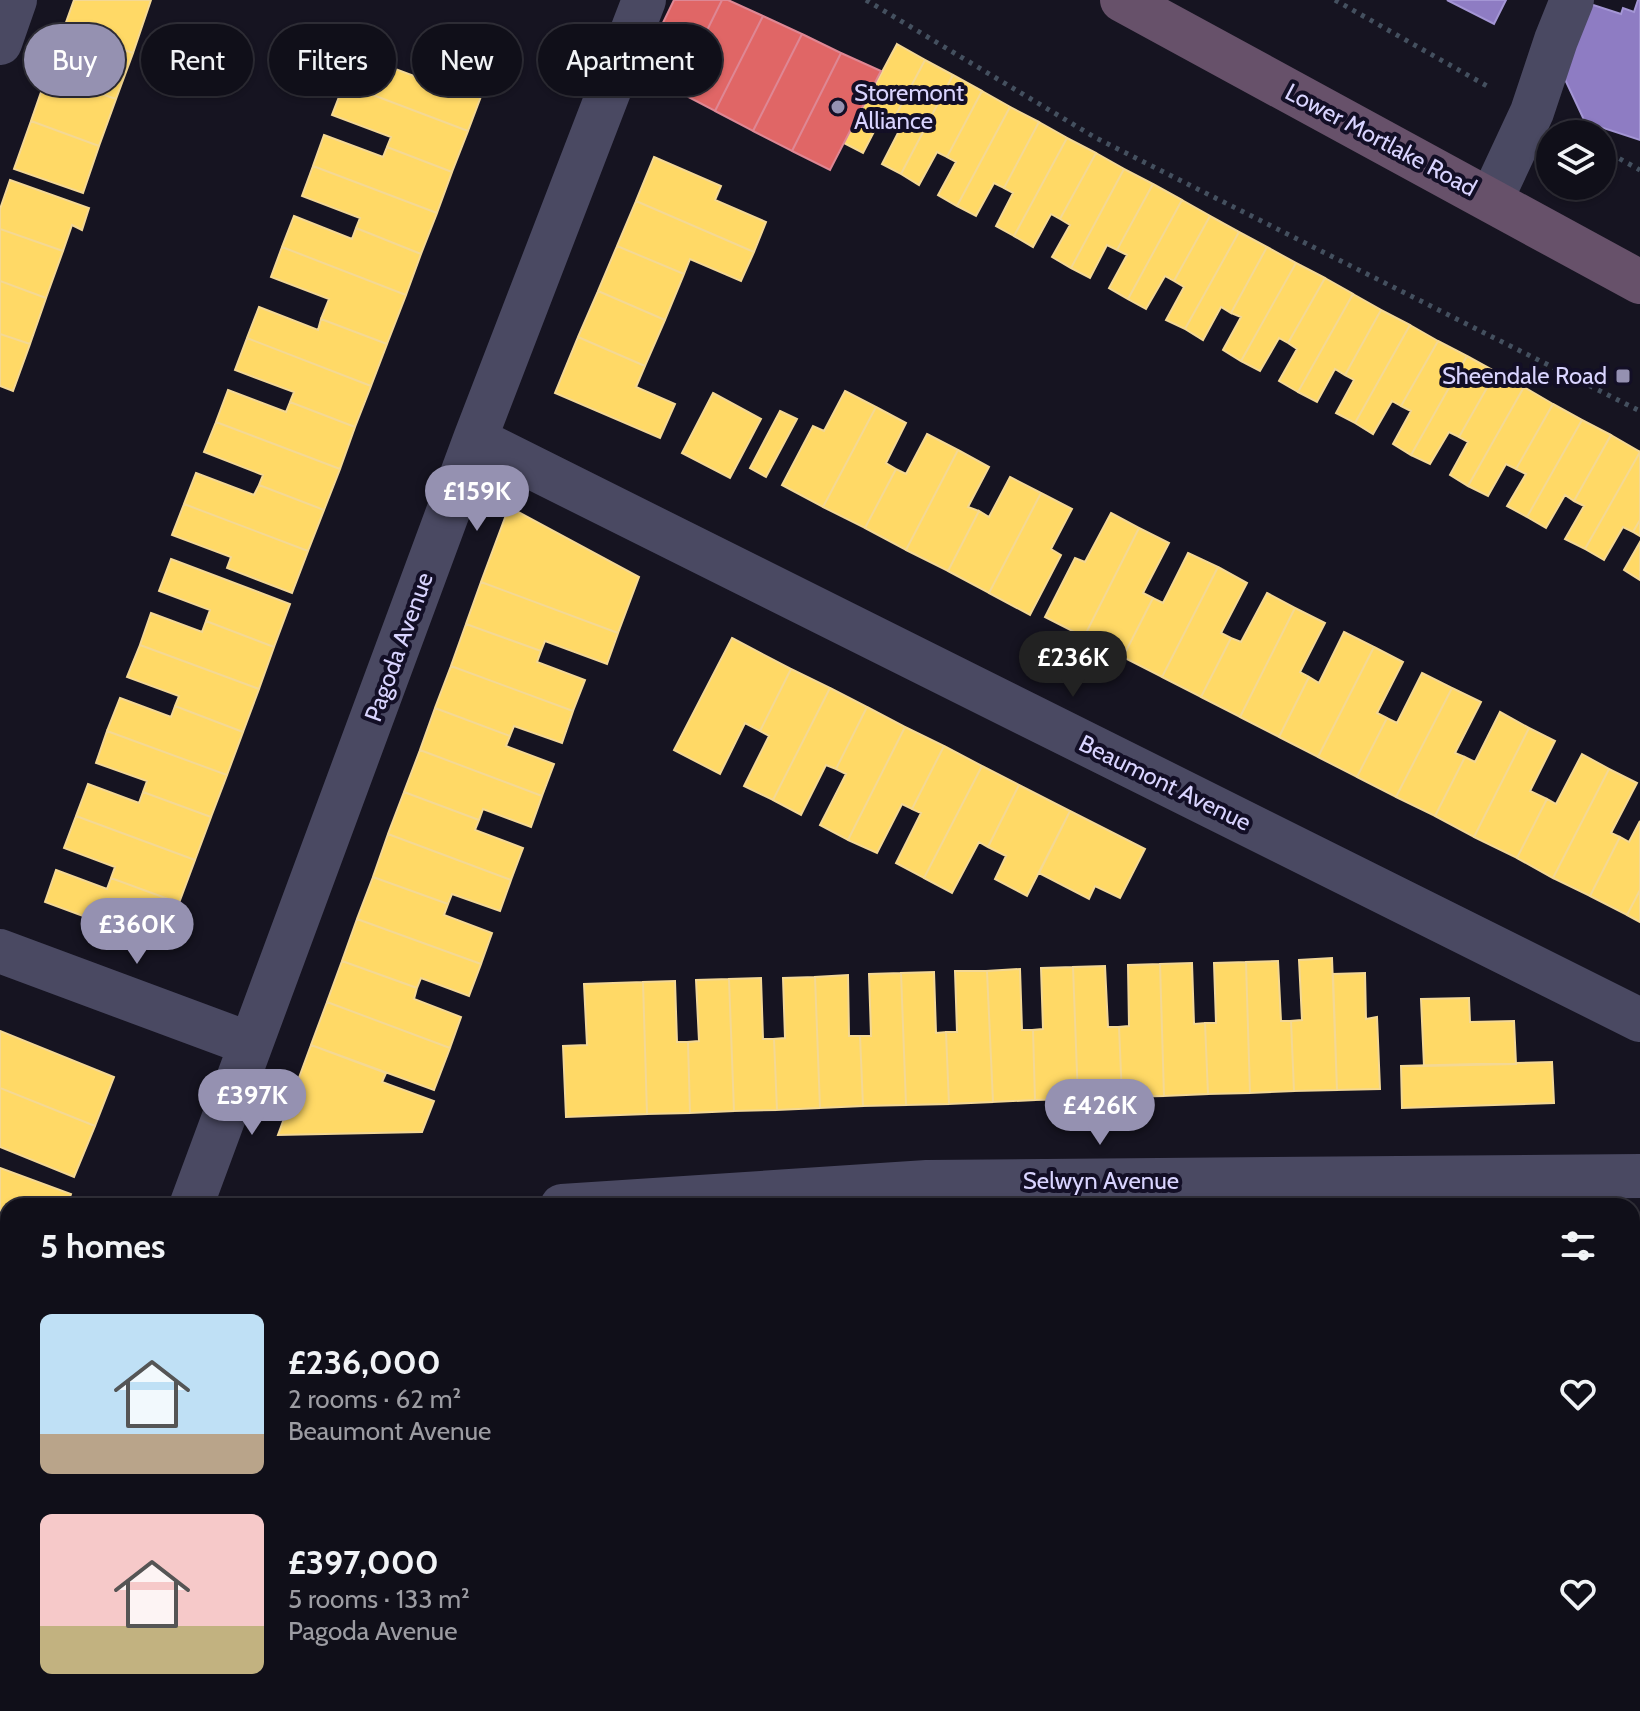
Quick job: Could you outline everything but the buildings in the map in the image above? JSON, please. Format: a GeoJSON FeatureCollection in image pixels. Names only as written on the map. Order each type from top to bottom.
{"type":"FeatureCollection","features":[{"type":"Feature","properties":{"kind":"highway","name":"Lower Mortlake Road"},"geometry":{"type":"LineString","coordinates":[[1125,1],[1640,282]]}},
{"type":"Feature","properties":{"kind":"street"},"geometry":{"type":"LineString","coordinates":[[0,43],[15,0]]}},
{"type":"Feature","properties":{"kind":"street","name":"Pagoda Avenue"},"geometry":{"type":"LineString","coordinates":[[194,1198],[475,439],[644,0]]}},
{"type":"Feature","properties":{"kind":"street"},"geometry":{"type":"LineString","coordinates":[[1491,200],[1532,112],[1572,0]]}},
{"type":"Feature","properties":{"kind":"street","name":"Beaumont Avenue"},"geometry":{"type":"LineString","coordinates":[[475,439],[1640,1020]]}},
{"type":"Feature","properties":{"kind":"street"},"geometry":{"type":"LineString","coordinates":[[0,951],[250,1044]]}},
{"type":"Feature","properties":{"kind":"street","name":"Selwyn Avenue"},"geometry":{"type":"LineString","coordinates":[[684,1198],[927,1182],[1640,1176]]}},
{"type":"Feature","properties":{"kind":"path"},"geometry":{"type":"LineString","coordinates":[[866,0],[1096,138],[1640,411]]}},
{"type":"Feature","properties":{"kind":"path"},"geometry":{"type":"LineString","coordinates":[[1335,0],[1532,112]]}},
{"type":"Feature","properties":{"kind":"path"},"geometry":{"type":"LineString","coordinates":[[1616,157],[1640,170]]}},
{"type":"Feature","properties":{"kind":"place","name":"Storemont Alliance"},"geometry":{"type":"Point","coordinates":[838,107]}},
{"type":"Feature","properties":{"kind":"place","name":"Sheendale Road"},"geometry":{"type":"Point","coordinates":[1623,376]}}]}
